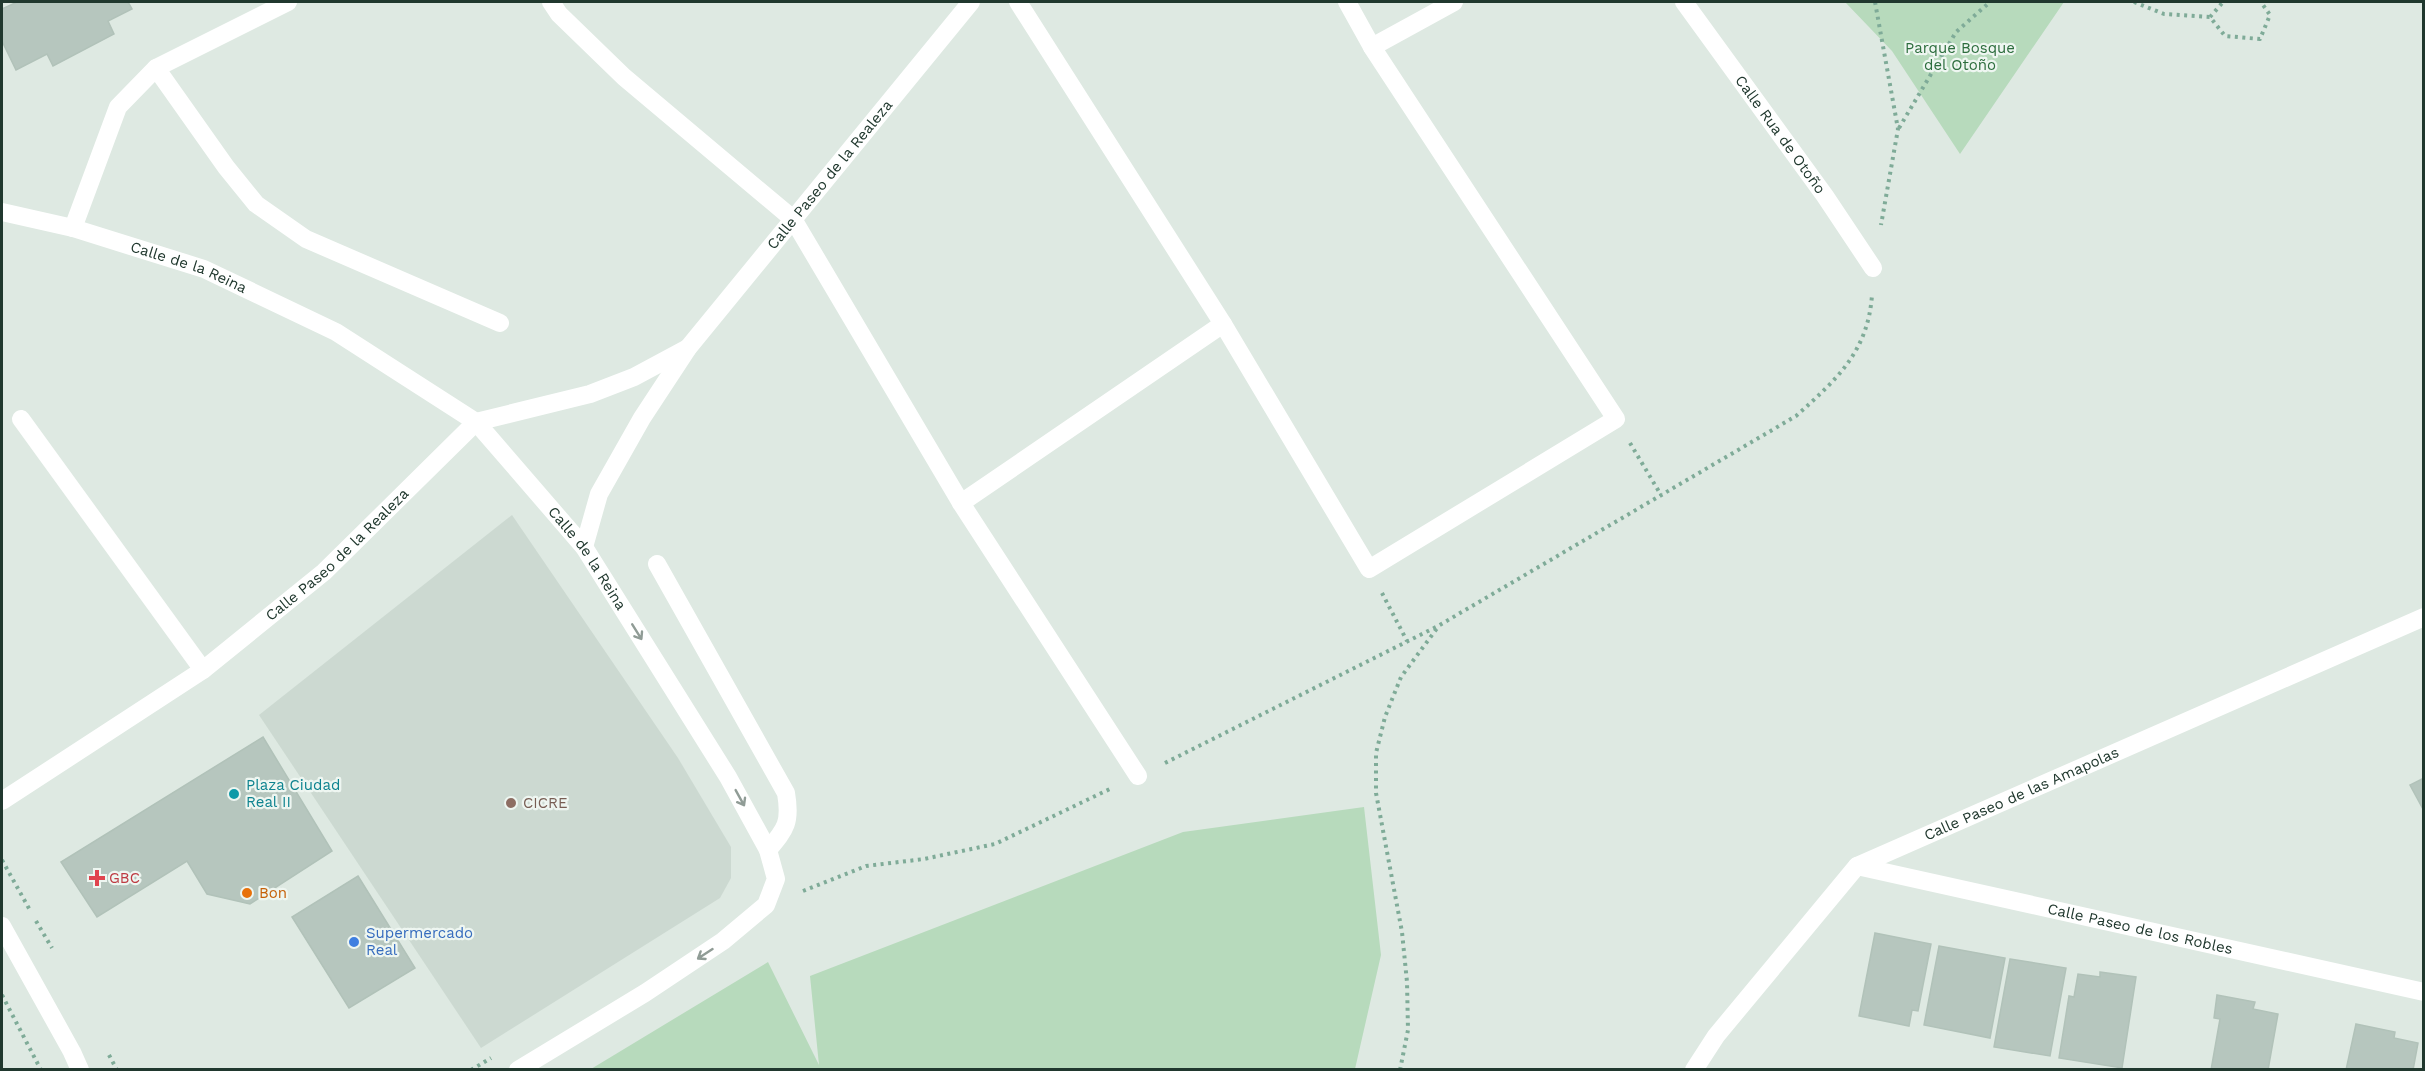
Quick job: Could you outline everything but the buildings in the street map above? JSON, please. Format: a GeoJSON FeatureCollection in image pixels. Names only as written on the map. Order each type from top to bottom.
{"type":"FeatureCollection","features":[{"type":"Feature","properties":{"kind":"street"},"geometry":{"type":"LineString","coordinates":[[73,228],[118,107],[156,68],[288,2]]}},
{"type":"Feature","properties":{"kind":"street"},"geometry":{"type":"LineString","coordinates":[[551,2],[560,14],[624,77],[793,219],[961,503],[1138,776]]}},
{"type":"Feature","properties":{"kind":"street","name":"Calle Paseo de la Realeza"},"geometry":{"type":"LineString","coordinates":[[584,547],[599,494],[642,418],[688,348],[971,2]]}},
{"type":"Feature","properties":{"kind":"street"},"geometry":{"type":"LineString","coordinates":[[1018,2],[1223,324],[1369,569],[1616,419],[1372,47],[1347,2]]}},
{"type":"Feature","properties":{"kind":"street"},"geometry":{"type":"LineString","coordinates":[[1372,47],[1454,2]]}},
{"type":"Feature","properties":{"kind":"street","name":"Calle Rua de Otoño"},"geometry":{"type":"LineString","coordinates":[[1684,2],[1825,196],[1873,268]]}},
{"type":"Feature","properties":{"kind":"street"},"geometry":{"type":"LineString","coordinates":[[156,68],[226,167],[256,204],[306,239],[500,324]]}},
{"type":"Feature","properties":{"kind":"street","name":"Calle de la Reina"},"geometry":{"type":"LineString","coordinates":[[2,212],[73,228],[204,269],[336,332],[476,422],[584,547],[728,777],[768,850],[776,879],[766,905]]}},
{"type":"Feature","properties":{"kind":"street"},"geometry":{"type":"LineString","coordinates":[[961,503],[1223,324]]}},
{"type":"Feature","properties":{"kind":"street","name":"Calle Paseo de la Realeza"},"geometry":{"type":"LineString","coordinates":[[2,801],[203,670],[324,572],[476,422],[590,394],[634,377],[688,348]]}},
{"type":"Feature","properties":{"kind":"street"},"geometry":{"type":"LineString","coordinates":[[21,419],[203,670]]}},
{"type":"Feature","properties":{"kind":"street"},"geometry":{"type":"LineString","coordinates":[[657,564],[786,794],[789,811],[786,829],[768,850]]}},
{"type":"Feature","properties":{"kind":"street","name":"Calle Paseo de las Amapolas"},"geometry":{"type":"LineString","coordinates":[[1694,1070],[1716,1036],[1857,866],[2424,617]]}},
{"type":"Feature","properties":{"kind":"street","name":"Calle Paseo de los Robles"},"geometry":{"type":"LineString","coordinates":[[1857,866],[2424,992]]}},
{"type":"Feature","properties":{"kind":"street"},"geometry":{"type":"LineString","coordinates":[[518,1070],[645,993],[723,942],[766,905]]}},
{"type":"Feature","properties":{"kind":"street"},"geometry":{"type":"LineString","coordinates":[[2,926],[80,1070]]}},
{"type":"Feature","properties":{"kind":"path"},"geometry":{"type":"LineString","coordinates":[[1875,2],[1899,129]]}},
{"type":"Feature","properties":{"kind":"path"},"geometry":{"type":"LineString","coordinates":[[766,905],[866,867],[924,859],[995,844],[1138,776],[1438,626],[1796,416],[1837,379],[1862,342],[1871,306],[1873,268],[1899,129],[1956,32],[1990,2]]}},
{"type":"Feature","properties":{"kind":"path"},"geometry":{"type":"LineString","coordinates":[[2134,2],[2164,15],[2210,17],[2225,36],[2260,39],[2270,15],[2261,2]]}},
{"type":"Feature","properties":{"kind":"path"},"geometry":{"type":"LineString","coordinates":[[2210,17],[2223,2]]}},
{"type":"Feature","properties":{"kind":"path"},"geometry":{"type":"LineString","coordinates":[[1616,419],[1661,495]]}},
{"type":"Feature","properties":{"kind":"path"},"geometry":{"type":"LineString","coordinates":[[1369,569],[1407,641]]}},
{"type":"Feature","properties":{"kind":"path"},"geometry":{"type":"LineString","coordinates":[[1400,1070],[1408,1030],[1407,982],[1402,932],[1376,793],[1376,753],[1385,717],[1401,676],[1438,626]]}},
{"type":"Feature","properties":{"kind":"path"},"geometry":{"type":"LineString","coordinates":[[2,995],[41,1070]]}},
{"type":"Feature","properties":{"kind":"path"},"geometry":{"type":"LineString","coordinates":[[471,1070],[493,1056]]}},
{"type":"Feature","properties":{"kind":"shaded area","name":"CICRE"},"geometry":{"type":"Polygon","coordinates":[[[512,515],[678,758],[731,847],[731,878],[720,898],[481,1048],[259,715],[512,515]]]}},
{"type":"Feature","properties":{"kind":"green space","name":"Parque Bosque del Otoño"},"geometry":{"type":"Polygon","coordinates":[[[1845,2],[2064,2],[1960,154],[1892,51],[1845,2]]]}},
{"type":"Feature","properties":{"kind":"green space"},"geometry":{"type":"Polygon","coordinates":[[[1364,807],[1381,955],[1355,1069],[591,1069],[768,962],[819,1065],[810,976],[1183,832],[1364,807]]]}},
{"type":"Feature","properties":{"kind":"place","name":"Plaza Ciudad Real II"},"geometry":{"type":"Point","coordinates":[234,794]}},
{"type":"Feature","properties":{"kind":"place","name":"CICRE"},"geometry":{"type":"Point","coordinates":[511,803]}},
{"type":"Feature","properties":{"kind":"place","name":"GBC"},"geometry":{"type":"Point","coordinates":[97,878]}},
{"type":"Feature","properties":{"kind":"place","name":"Bon"},"geometry":{"type":"Point","coordinates":[247,893]}},
{"type":"Feature","properties":{"kind":"place","name":"Supermercado Real"},"geometry":{"type":"Point","coordinates":[354,942]}}]}
